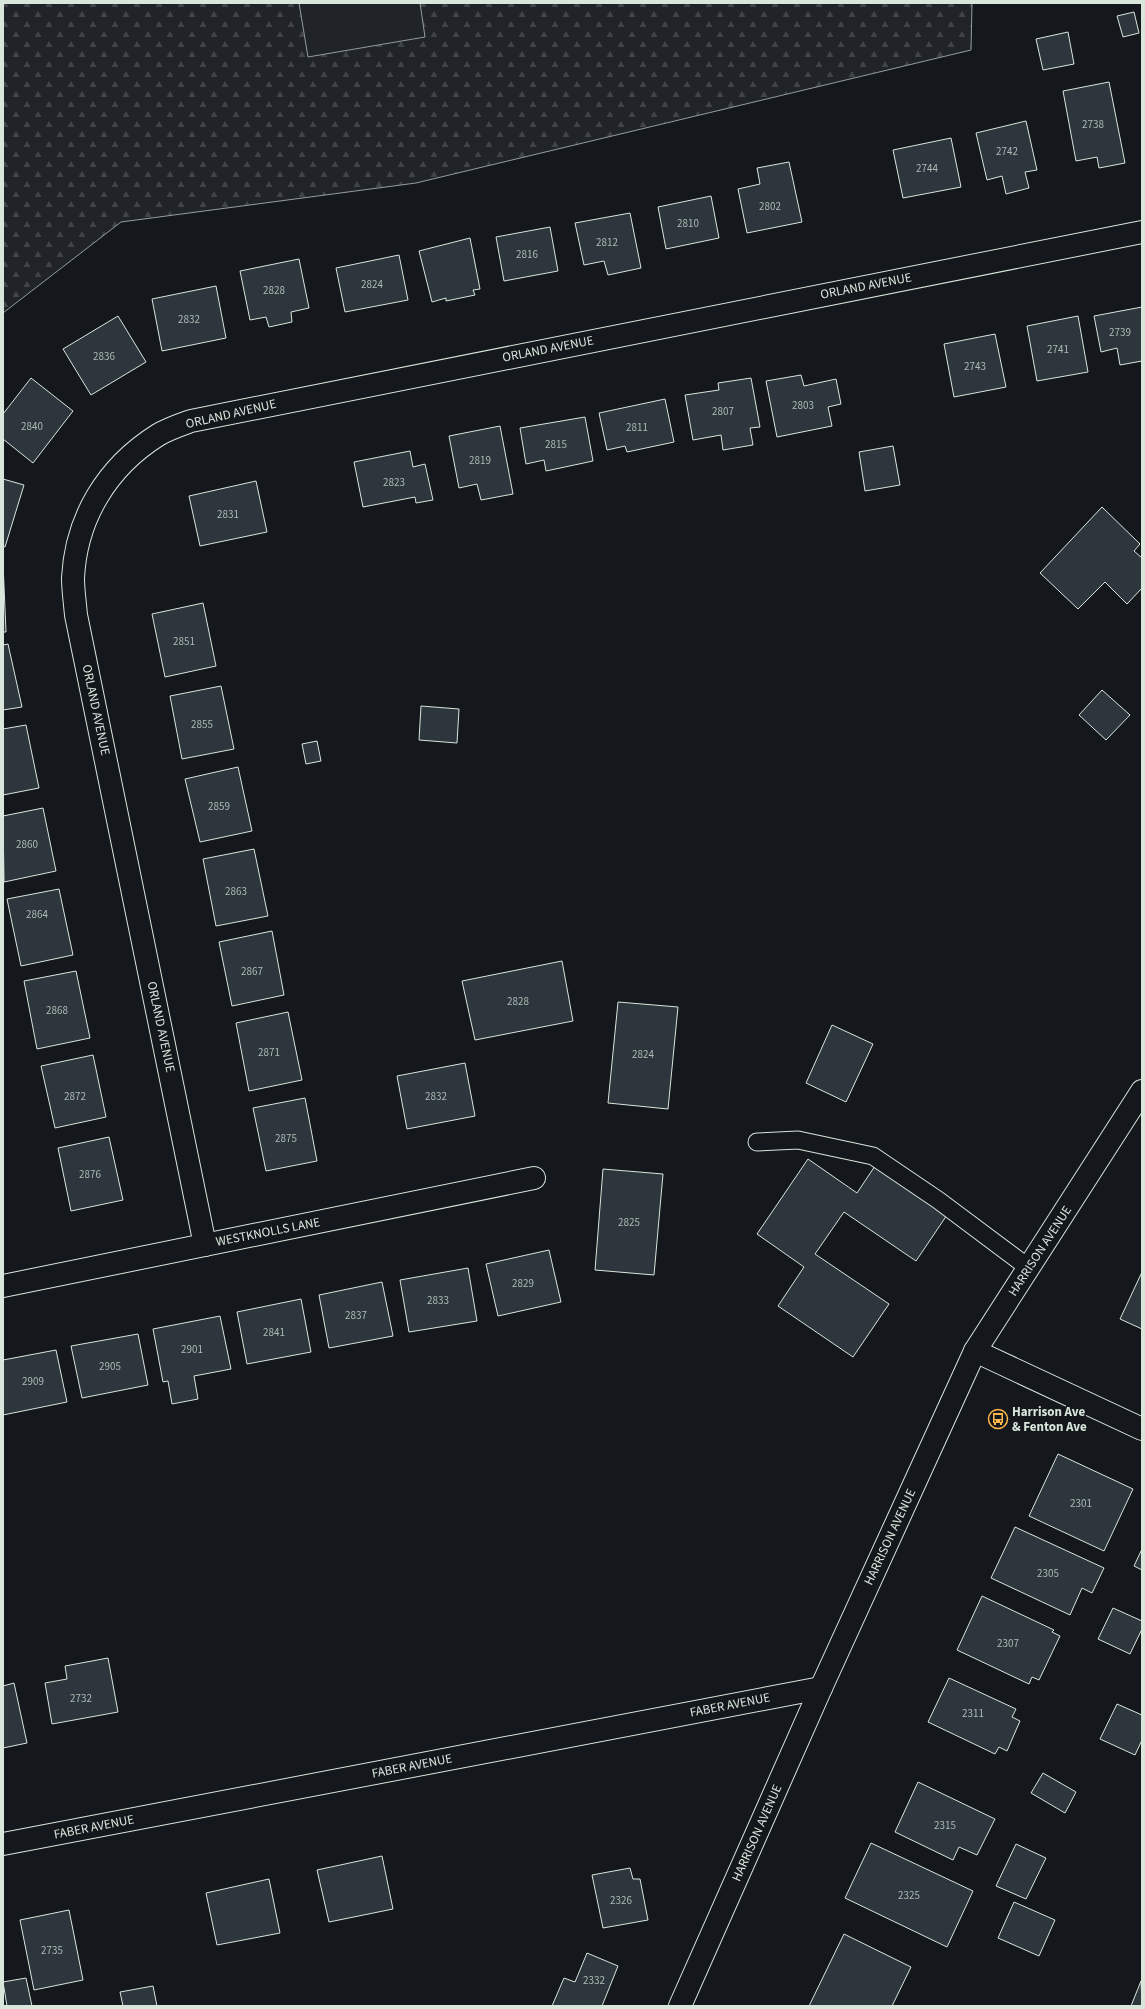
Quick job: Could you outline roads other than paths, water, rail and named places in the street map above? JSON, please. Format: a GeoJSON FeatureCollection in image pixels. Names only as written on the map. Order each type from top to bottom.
{"type":"FeatureCollection","features":[{"type":"Feature","properties":{"kind":"street","name":"ORLAND AVENUE"},"geometry":{"type":"LineString","coordinates":[[206,1244],[76,615],[73,579],[79,537],[88,511],[106,481],[130,455],[159,434],[191,421],[1142,232]]}},
{"type":"Feature","properties":{"kind":"street","name":"HARRISON AVENUE"},"geometry":{"type":"LineString","coordinates":[[680,2006],[821,1688],[975,1351],[1142,1091]]}},
{"type":"Feature","properties":{"kind":"street","name":"WESTKNOLLS LANE"},"geometry":{"type":"LineString","coordinates":[[3,1286],[534,1178]]}},
{"type":"Feature","properties":{"kind":"street"},"geometry":{"type":"LineString","coordinates":[[975,1351],[1142,1430]]}},
{"type":"Feature","properties":{"kind":"street","name":"FABER AVENUE"},"geometry":{"type":"LineString","coordinates":[[3,1844],[821,1688]]}},
{"type":"Feature","properties":{"kind":"lane"},"geometry":{"type":"LineString","coordinates":[[757,1142],[798,1140],[873,1156],[932,1195],[1029,1268]]}},
{"type":"Feature","properties":{"kind":"place","name":"Harrison Ave & Fenton Ave"},"geometry":{"type":"Point","coordinates":[998,1419]}}]}
